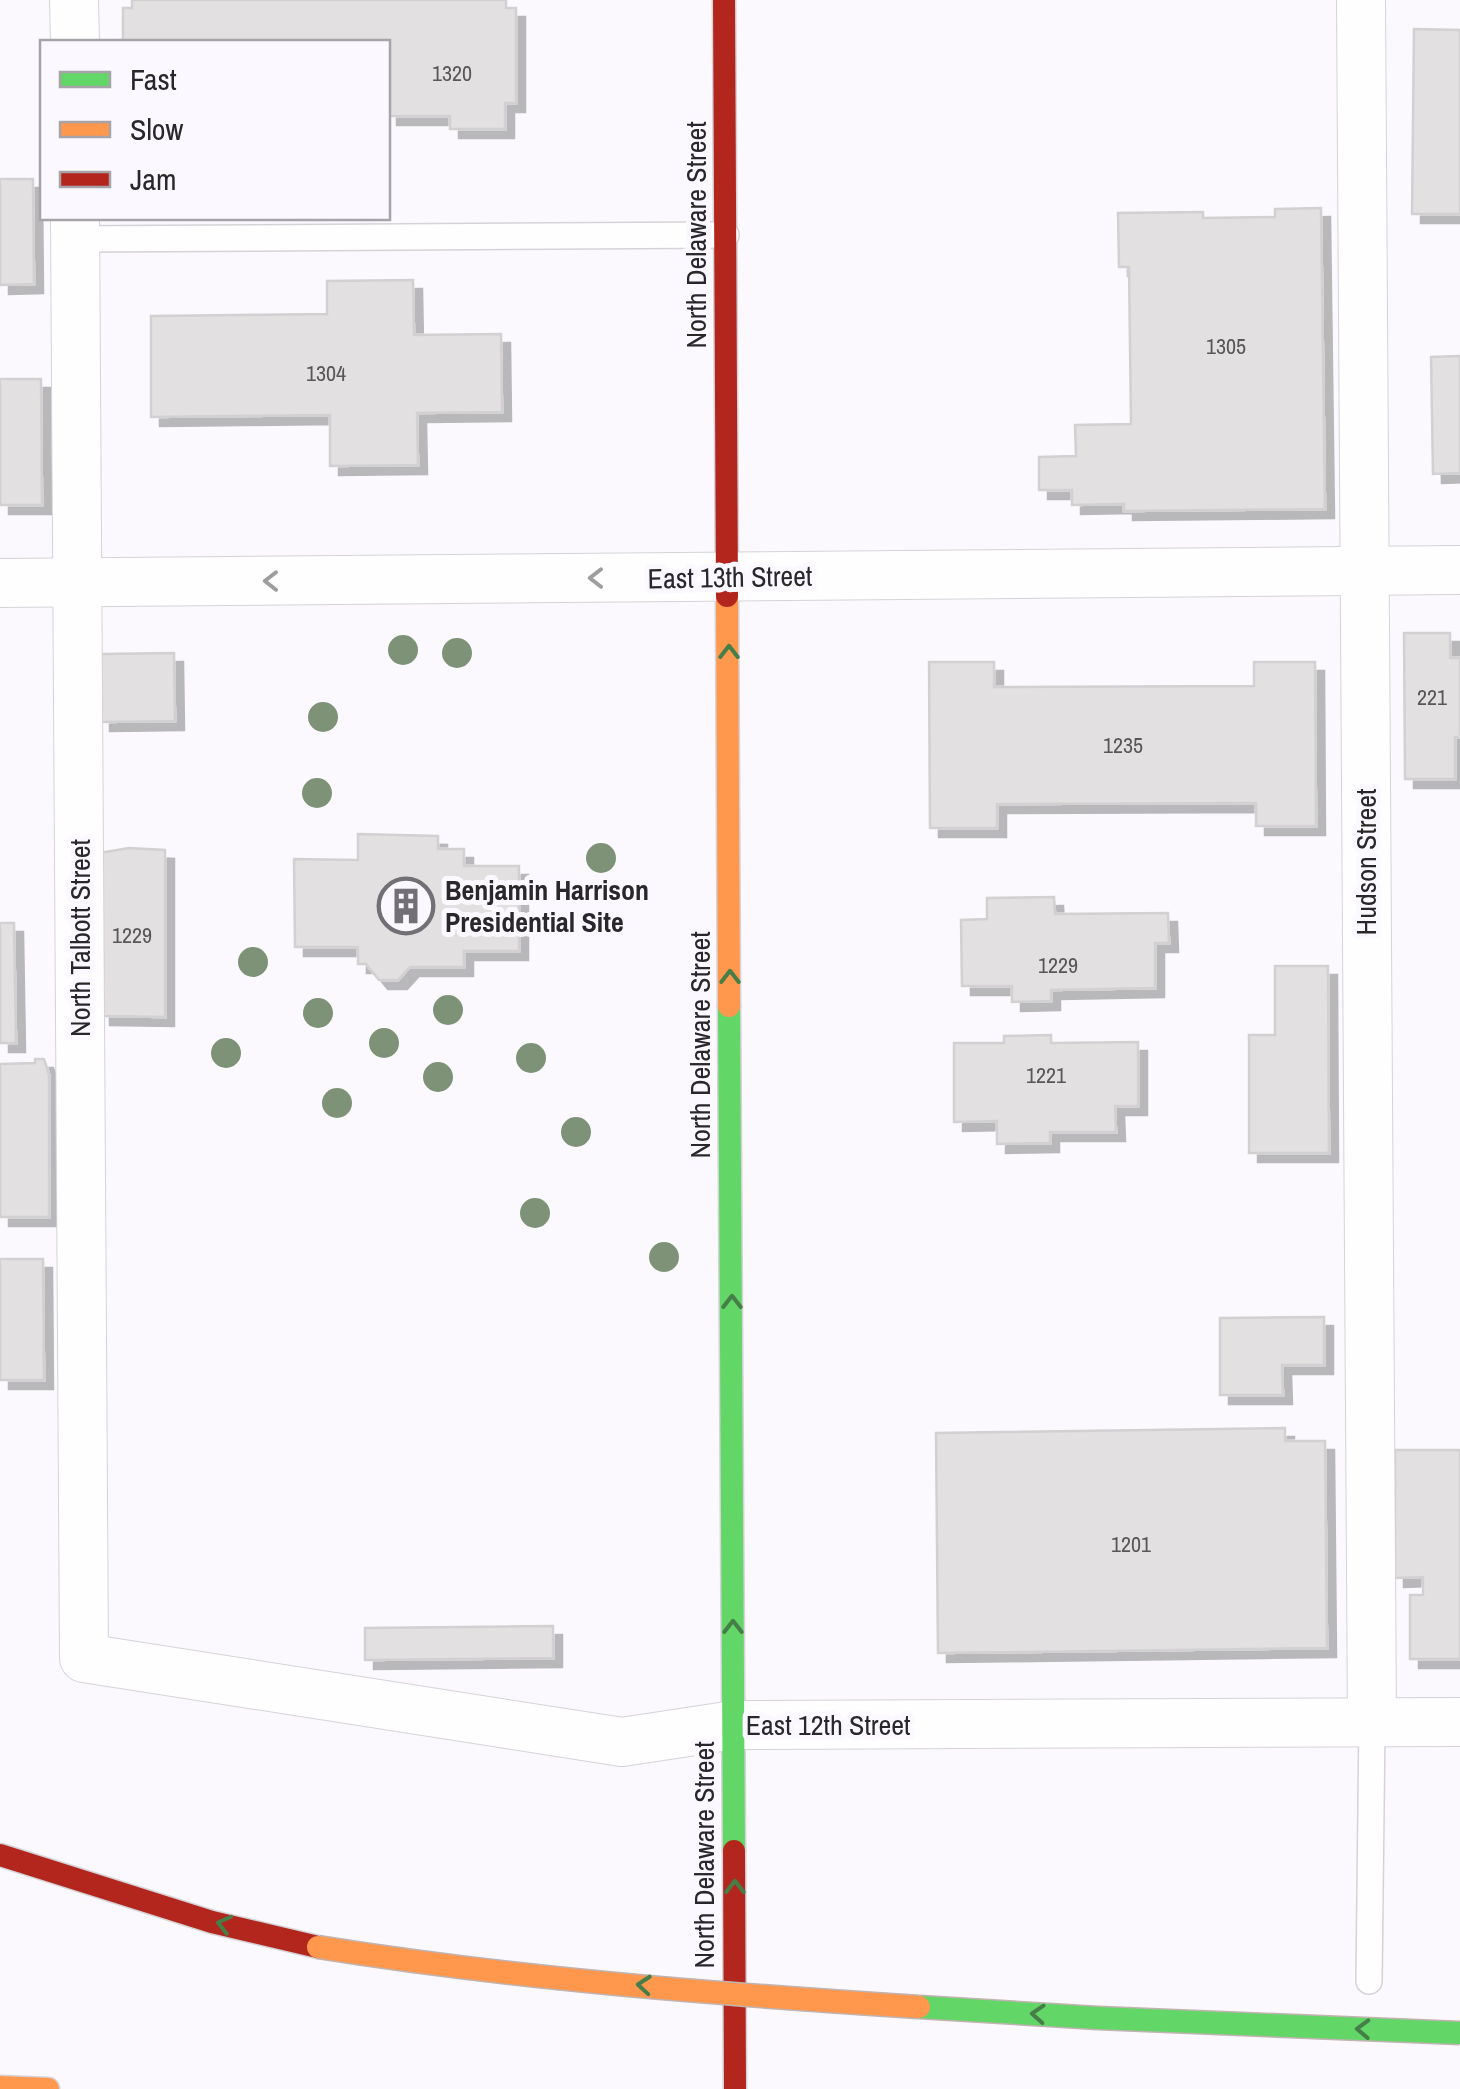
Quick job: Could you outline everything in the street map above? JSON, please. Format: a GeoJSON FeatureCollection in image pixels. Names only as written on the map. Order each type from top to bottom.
{"type":"FeatureCollection","features":[{"type":"Feature","properties":{"kind":"main road","name":"North Delaware Street"},"geometry":{"type":"LineString","coordinates":[[724,0],[736,2089]]}},
{"type":"Feature","properties":{"kind":"main road"},"geometry":{"type":"LineString","coordinates":[[0,1854],[212,1922],[318,1947],[442,1967],[848,2002],[1098,2018],[1460,2033]]}},
{"type":"Feature","properties":{"kind":"main road"},"geometry":{"type":"LineString","coordinates":[[0,2087],[48,2089]]}},
{"type":"Feature","properties":{"kind":"street"},"geometry":{"type":"LineString","coordinates":[[74,0],[74,40]]}},
{"type":"Feature","properties":{"kind":"street","name":"Hudson Street"},"geometry":{"type":"LineString","coordinates":[[1361,0],[1372,1723]]}},
{"type":"Feature","properties":{"kind":"street","name":"North Talbott Street"},"geometry":{"type":"LineString","coordinates":[[75,228],[84,1658]]}},
{"type":"Feature","properties":{"kind":"street","name":"East 13th Street"},"geometry":{"type":"LineString","coordinates":[[0,584],[1460,570]]}},
{"type":"Feature","properties":{"kind":"street","name":"East 12th Street"},"geometry":{"type":"LineString","coordinates":[[84,1658],[622,1742],[734,1725],[1460,1722]]}},
{"type":"Feature","properties":{"kind":"lane"},"geometry":{"type":"LineString","coordinates":[[75,228],[726,235]]}},
{"type":"Feature","properties":{"kind":"lane"},"geometry":{"type":"LineString","coordinates":[[1369,1981],[1372,1723]]}},
{"type":"Feature","properties":{"kind":"building"},"geometry":{"type":"Polygon","coordinates":[[[132,0],[506,0],[506,8],[516,8],[516,103],[505,103],[505,129],[450,129],[450,116],[390,116],[390,40],[123,40],[123,8],[132,8],[132,0]]]}},
{"type":"Feature","properties":{"kind":"building"},"geometry":{"type":"Polygon","coordinates":[[[1414,29],[1460,30],[1460,214],[1412,214],[1414,29]]]}},
{"type":"Feature","properties":{"kind":"building"},"geometry":{"type":"Polygon","coordinates":[[[0,179],[33,179],[34,284],[0,285],[0,179]]]}},
{"type":"Feature","properties":{"kind":"building"},"geometry":{"type":"Polygon","coordinates":[[[1321,208],[1325,509],[1124,511],[1124,504],[1072,505],[1072,490],[1039,490],[1039,457],[1076,456],[1075,425],[1131,424],[1129,267],[1119,267],[1118,213],[1203,212],[1203,218],[1275,217],[1275,209],[1321,208]]]}},
{"type":"Feature","properties":{"kind":"building"},"geometry":{"type":"Polygon","coordinates":[[[413,280],[414,335],[501,334],[502,412],[417,413],[418,465],[330,466],[330,415],[151,417],[151,316],[327,314],[327,281],[413,280]]]}},
{"type":"Feature","properties":{"kind":"building"},"geometry":{"type":"Polygon","coordinates":[[[1460,356],[1460,473],[1433,474],[1431,357],[1460,356]]]}},
{"type":"Feature","properties":{"kind":"building"},"geometry":{"type":"Polygon","coordinates":[[[0,379],[41,379],[42,505],[0,505],[0,379]]]}},
{"type":"Feature","properties":{"kind":"building"},"geometry":{"type":"Polygon","coordinates":[[[1404,633],[1450,633],[1450,658],[1460,658],[1460,737],[1455,737],[1455,779],[1405,779],[1404,633]]]}},
{"type":"Feature","properties":{"kind":"building"},"geometry":{"type":"Polygon","coordinates":[[[174,653],[175,721],[101,722],[101,654],[174,653]]]}},
{"type":"Feature","properties":{"kind":"building"},"geometry":{"type":"Polygon","coordinates":[[[929,662],[994,662],[994,687],[1254,686],[1254,662],[1315,662],[1316,826],[1256,826],[1256,803],[997,804],[997,828],[930,828],[929,662]]]}},
{"type":"Feature","properties":{"kind":"building","name":"Benjamin Harrison Presidential Site"},"geometry":{"type":"Polygon","coordinates":[[[358,834],[438,836],[438,849],[464,849],[464,866],[519,866],[519,951],[464,951],[464,967],[410,967],[398,980],[379,980],[366,964],[358,964],[358,947],[295,947],[294,859],[358,860],[358,834]]]}},
{"type":"Feature","properties":{"kind":"building"},"geometry":{"type":"Polygon","coordinates":[[[129,848],[165,850],[165,1017],[101,1016],[99,853],[129,848]]]}},
{"type":"Feature","properties":{"kind":"building"},"geometry":{"type":"Polygon","coordinates":[[[1054,897],[1055,914],[1168,913],[1169,943],[1155,943],[1155,988],[1051,990],[1051,1001],[1012,1002],[1012,986],[962,986],[961,920],[987,919],[987,898],[1054,897]]]}},
{"type":"Feature","properties":{"kind":"building"},"geometry":{"type":"Polygon","coordinates":[[[0,923],[14,923],[16,1043],[0,1043],[0,923]]]}},
{"type":"Feature","properties":{"kind":"building"},"geometry":{"type":"Polygon","coordinates":[[[1275,966],[1328,966],[1329,1153],[1249,1153],[1249,1035],[1275,1035],[1275,966]]]}},
{"type":"Feature","properties":{"kind":"building"},"geometry":{"type":"Polygon","coordinates":[[[1051,1035],[1051,1043],[1138,1042],[1138,1106],[1115,1106],[1116,1132],[1050,1132],[1050,1143],[997,1144],[997,1121],[954,1122],[954,1043],[1004,1043],[1004,1036],[1051,1035]]]}},
{"type":"Feature","properties":{"kind":"building"},"geometry":{"type":"Polygon","coordinates":[[[35,1059],[44,1059],[49,1074],[49,1217],[0,1217],[0,1064],[35,1063],[35,1059]]]}},
{"type":"Feature","properties":{"kind":"building"},"geometry":{"type":"Polygon","coordinates":[[[0,1259],[43,1259],[44,1380],[0,1380],[0,1259]]]}},
{"type":"Feature","properties":{"kind":"building"},"geometry":{"type":"Polygon","coordinates":[[[1324,1317],[1324,1365],[1282,1365],[1283,1395],[1220,1395],[1220,1318],[1324,1317]]]}},
{"type":"Feature","properties":{"kind":"building"},"geometry":{"type":"Polygon","coordinates":[[[1285,1428],[1285,1441],[1325,1441],[1327,1648],[938,1653],[936,1433],[1285,1428]]]}},
{"type":"Feature","properties":{"kind":"building"},"geometry":{"type":"Polygon","coordinates":[[[1395,1450],[1460,1450],[1460,1659],[1410,1659],[1410,1595],[1423,1595],[1423,1577],[1395,1578],[1395,1450]]]}},
{"type":"Feature","properties":{"kind":"building"},"geometry":{"type":"Polygon","coordinates":[[[553,1626],[553,1658],[365,1660],[365,1628],[553,1626]]]}},
{"type":"Feature","properties":{"kind":"traffic: fast"},"geometry":{"type":"LineString","coordinates":[[729,1006],[734,1851]]}},
{"type":"Feature","properties":{"kind":"traffic: fast"},"geometry":{"type":"LineString","coordinates":[[919,2007],[1460,2033]]}},
{"type":"Feature","properties":{"kind":"traffic: slow"},"geometry":{"type":"LineString","coordinates":[[727,596],[729,1006]]}},
{"type":"Feature","properties":{"kind":"traffic: slow"},"geometry":{"type":"LineString","coordinates":[[318,1947],[618,1984],[919,2007]]}},
{"type":"Feature","properties":{"kind":"traffic: slow"},"geometry":{"type":"LineString","coordinates":[[0,2087],[48,2089]]}},
{"type":"Feature","properties":{"kind":"traffic: jam"},"geometry":{"type":"LineString","coordinates":[[724,0],[727,596]]}},
{"type":"Feature","properties":{"kind":"traffic: jam"},"geometry":{"type":"LineString","coordinates":[[734,1851],[735,2089]]}},
{"type":"Feature","properties":{"kind":"traffic: jam"},"geometry":{"type":"LineString","coordinates":[[0,1855],[212,1922],[318,1947]]}},
{"type":"Feature","properties":{"kind":"place","name":"Benjamin Harrison Presidential Site"},"geometry":{"type":"Point","coordinates":[406,906]}}]}
